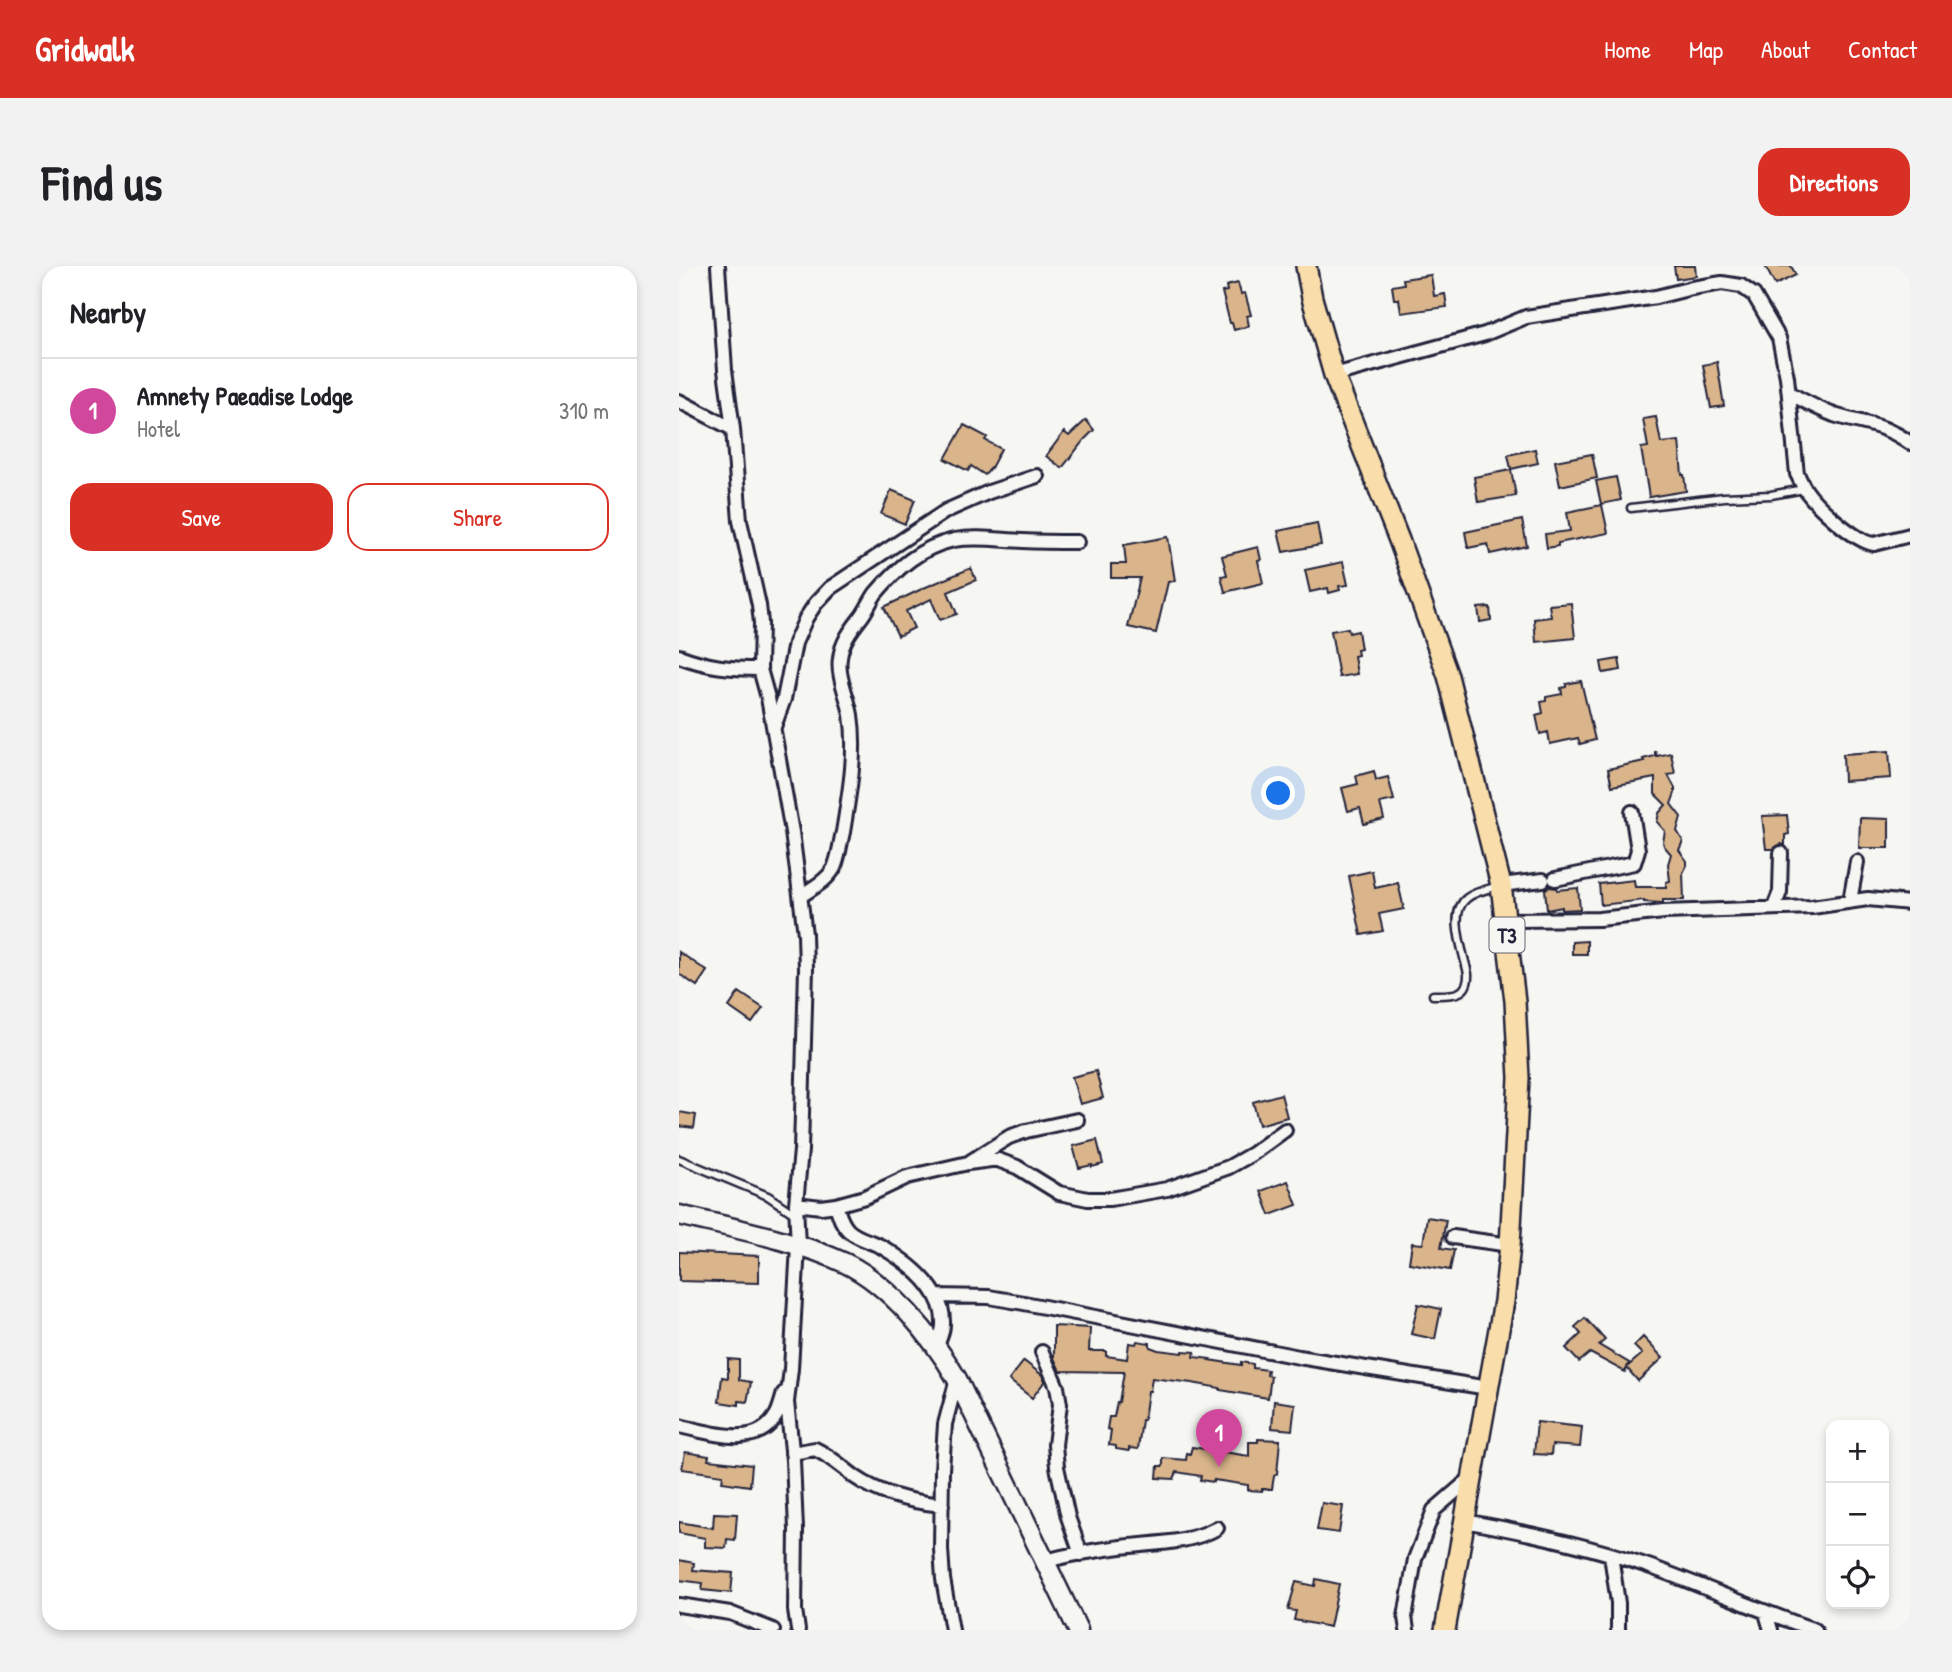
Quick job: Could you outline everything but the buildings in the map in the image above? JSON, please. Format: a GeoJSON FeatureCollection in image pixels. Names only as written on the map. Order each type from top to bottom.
{"type":"FeatureCollection","features":[{"type":"Feature","properties":{"kind":"highway","name":"T3"},"geometry":{"type":"LineString","coordinates":[[1306,266],[1334,375],[1399,540],[1448,676],[1501,885],[1515,1001],[1519,1078],[1510,1245],[1504,1301],[1445,1630]]}},
{"type":"Feature","properties":{"kind":"main road"},"geometry":{"type":"LineString","coordinates":[[679,1215],[798,1246],[847,1264],[877,1284],[919,1324],[937,1346],[957,1379],[1078,1630]]}},
{"type":"Feature","properties":{"kind":"street"},"geometry":{"type":"LineString","coordinates":[[719,266],[725,370],[733,429],[740,521],[759,605],[760,668],[768,698],[792,832],[801,896],[806,969],[801,1150],[796,1210],[798,1246],[787,1402],[796,1529],[795,1610],[798,1630]]}},
{"type":"Feature","properties":{"kind":"street"},"geometry":{"type":"LineString","coordinates":[[1334,375],[1485,334],[1526,317],[1656,297],[1722,283],[1741,286],[1754,295],[1779,338],[1789,393],[1797,474],[1804,489],[1834,519],[1868,544],[1910,535]]}},
{"type":"Feature","properties":{"kind":"street"},"geometry":{"type":"LineString","coordinates":[[1789,393],[1815,408],[1888,429],[1910,443]]}},
{"type":"Feature","properties":{"kind":"street"},"geometry":{"type":"LineString","coordinates":[[679,401],[733,429]]}},
{"type":"Feature","properties":{"kind":"street"},"geometry":{"type":"LineString","coordinates":[[773,730],[795,643],[806,618],[830,588],[946,511],[989,492],[1037,476]]}},
{"type":"Feature","properties":{"kind":"street"},"geometry":{"type":"LineString","coordinates":[[801,896],[833,871],[837,859],[846,816],[853,739],[839,660],[850,631],[875,594],[916,555],[933,546],[955,540],[978,538],[1077,542]]}},
{"type":"Feature","properties":{"kind":"street"},"geometry":{"type":"LineString","coordinates":[[679,656],[727,669],[760,668]]}},
{"type":"Feature","properties":{"kind":"street"},"geometry":{"type":"LineString","coordinates":[[1501,885],[1634,863],[1637,850],[1632,812]]}},
{"type":"Feature","properties":{"kind":"street"},"geometry":{"type":"LineString","coordinates":[[1775,907],[1780,892],[1781,853]]}},
{"type":"Feature","properties":{"kind":"street"},"geometry":{"type":"LineString","coordinates":[[1850,901],[1857,862]]}},
{"type":"Feature","properties":{"kind":"street"},"geometry":{"type":"LineString","coordinates":[[1505,920],[1599,919],[1664,912],[1812,907],[1868,899],[1910,903]]}},
{"type":"Feature","properties":{"kind":"street"},"geometry":{"type":"LineString","coordinates":[[968,1163],[1009,1137],[1077,1121]]}},
{"type":"Feature","properties":{"kind":"street"},"geometry":{"type":"LineString","coordinates":[[796,1210],[837,1205],[865,1197],[907,1177],[968,1163],[998,1160],[1017,1167],[1059,1193],[1088,1199],[1110,1199],[1167,1189],[1229,1167],[1285,1130]]}},
{"type":"Feature","properties":{"kind":"street"},"geometry":{"type":"LineString","coordinates":[[837,1205],[846,1229],[853,1235],[880,1246],[917,1272],[936,1296],[943,1325],[937,1346]]}},
{"type":"Feature","properties":{"kind":"street"},"geometry":{"type":"LineString","coordinates":[[1453,1237],[1510,1245]]}},
{"type":"Feature","properties":{"kind":"street"},"geometry":{"type":"LineString","coordinates":[[936,1296],[989,1297],[1015,1301],[1299,1357],[1488,1388]]}},
{"type":"Feature","properties":{"kind":"street"},"geometry":{"type":"LineString","coordinates":[[1042,1352],[1057,1387],[1061,1405],[1055,1445],[1057,1467],[1068,1517],[1081,1554]]}},
{"type":"Feature","properties":{"kind":"street"},"geometry":{"type":"LineString","coordinates":[[679,1426],[730,1436],[755,1434],[769,1425],[777,1414],[791,1369]]}},
{"type":"Feature","properties":{"kind":"street"},"geometry":{"type":"LineString","coordinates":[[952,1630],[943,1579],[942,1505],[945,1424],[957,1379]]}},
{"type":"Feature","properties":{"kind":"street"},"geometry":{"type":"LineString","coordinates":[[792,1453],[815,1449],[871,1486],[907,1500],[942,1505]]}},
{"type":"Feature","properties":{"kind":"street"},"geometry":{"type":"LineString","coordinates":[[1406,1630],[1405,1617],[1415,1559],[1434,1510],[1472,1477]]}},
{"type":"Feature","properties":{"kind":"street"},"geometry":{"type":"LineString","coordinates":[[1464,1521],[1495,1526],[1611,1555],[1815,1630]]}},
{"type":"Feature","properties":{"kind":"street"},"geometry":{"type":"LineString","coordinates":[[1045,1561],[1118,1547],[1184,1539],[1209,1533],[1217,1528]]}},
{"type":"Feature","properties":{"kind":"street"},"geometry":{"type":"LineString","coordinates":[[1611,1555],[1618,1603],[1618,1630]]}},
{"type":"Feature","properties":{"kind":"street"},"geometry":{"type":"LineString","coordinates":[[679,1605],[730,1613],[773,1630]]}},
{"type":"Feature","properties":{"kind":"street"},"geometry":{"type":"LineString","coordinates":[[1766,1613],[1771,1630]]}},
{"type":"Feature","properties":{"kind":"lane"},"geometry":{"type":"LineString","coordinates":[[1631,508],[1724,496],[1771,495],[1804,489]]}},
{"type":"Feature","properties":{"kind":"lane"},"geometry":{"type":"LineString","coordinates":[[1433,995],[1452,995],[1465,988],[1468,974],[1457,926],[1457,914],[1468,898],[1501,885]]}},
{"type":"Feature","properties":{"kind":"lane"},"geometry":{"type":"LineString","coordinates":[[679,1159],[796,1210]]}},
{"type":"Feature","properties":{"kind":"place","name":"Amnety Paeadise Lodge"},"geometry":{"type":"Point","coordinates":[1219,1467]}}]}
